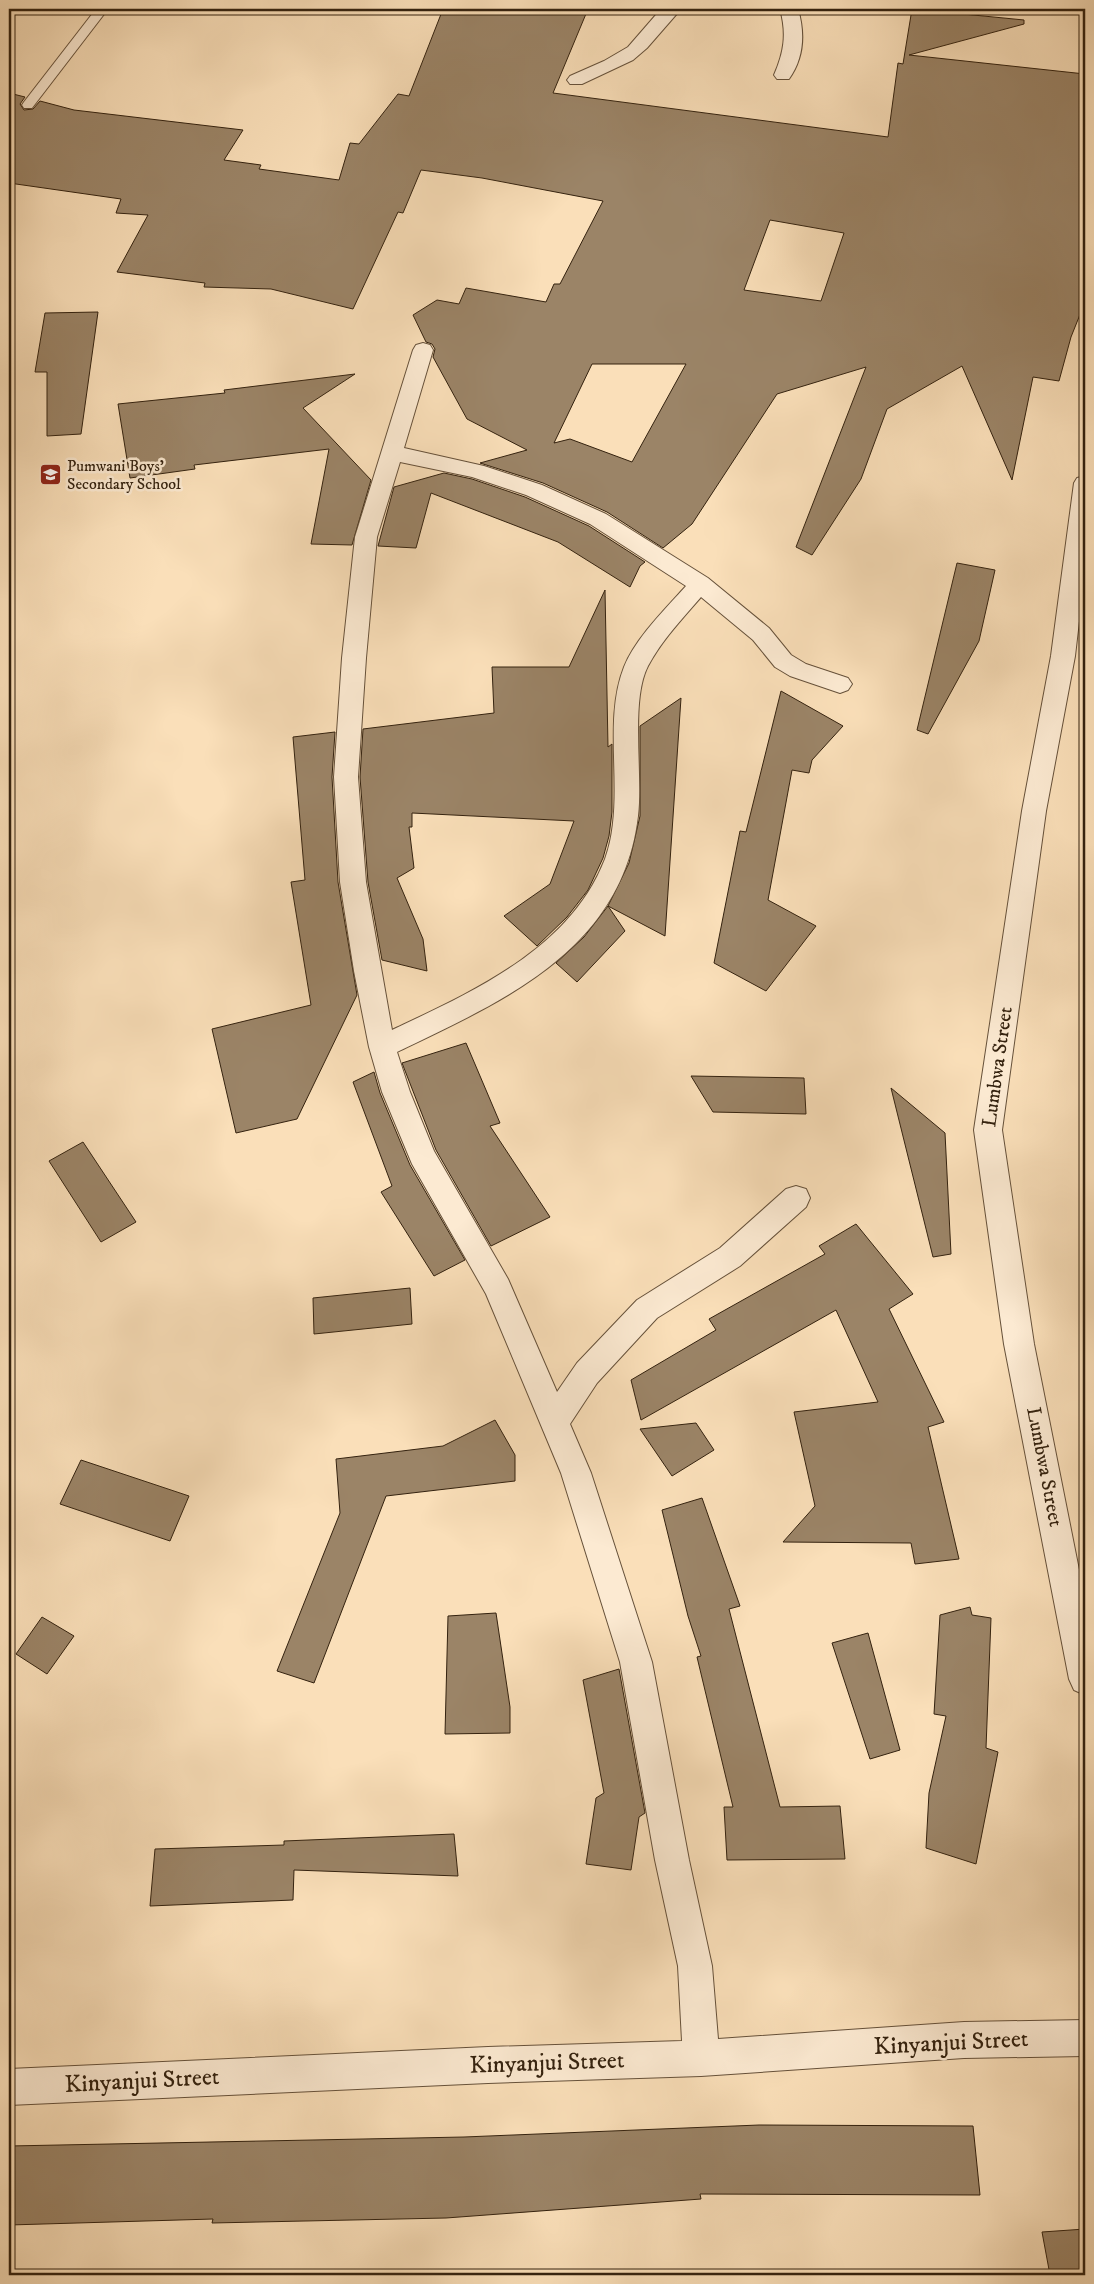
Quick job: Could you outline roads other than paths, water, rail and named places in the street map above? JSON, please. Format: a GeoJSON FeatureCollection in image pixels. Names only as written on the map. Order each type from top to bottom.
{"type":"FeatureCollection","features":[{"type":"Feature","properties":{"kind":"street"},"geometry":{"type":"LineString","coordinates":[[576,80],[615,64],[640,44],[666,13],[672,9]]}},
{"type":"Feature","properties":{"kind":"street"},"geometry":{"type":"LineString","coordinates":[[783,75],[792,57],[796,29],[789,9]]}},
{"type":"Feature","properties":{"kind":"street"},"geometry":{"type":"LineString","coordinates":[[423,350],[366,537],[354,658],[346,777],[353,882],[382,1047],[396,1092],[422,1156],[498,1288],[576,1474],[636,1662],[672,1860],[695,1966],[701,2058]]}},
{"type":"Feature","properties":{"kind":"street"},"geometry":{"type":"LineString","coordinates":[[393,453],[476,471],[534,490],[598,519],[700,584],[761,634],[783,661],[798,670],[840,684]]}},
{"type":"Feature","properties":{"kind":"street","name":"Lumbwa Street"},"geometry":{"type":"LineString","coordinates":[[1085,482],[1063,656],[1034,811],[988,1130],[1019,1344],[1085,1679]]}},
{"type":"Feature","properties":{"kind":"street"},"geometry":{"type":"LineString","coordinates":[[382,1047],[466,1007],[545,958],[576,929],[604,888],[618,857],[626,815],[628,693],[636,666],[661,628],[700,584]]}},
{"type":"Feature","properties":{"kind":"street"},"geometry":{"type":"LineString","coordinates":[[554,1422],[587,1373],[647,1309],[730,1257],[796,1198]]}},
{"type":"Feature","properties":{"kind":"street","name":"Kinyanjui Street"},"geometry":{"type":"LineString","coordinates":[[9,2087],[488,2064],[701,2058],[964,2040],[1085,2038]]}},
{"type":"Feature","properties":{"kind":"lane"},"geometry":{"type":"LineString","coordinates":[[28,105],[102,9]]}},
{"type":"Feature","properties":{"kind":"place","name":"Pumwani Boys' Secondary School"},"geometry":{"type":"Point","coordinates":[51,475]}}]}
